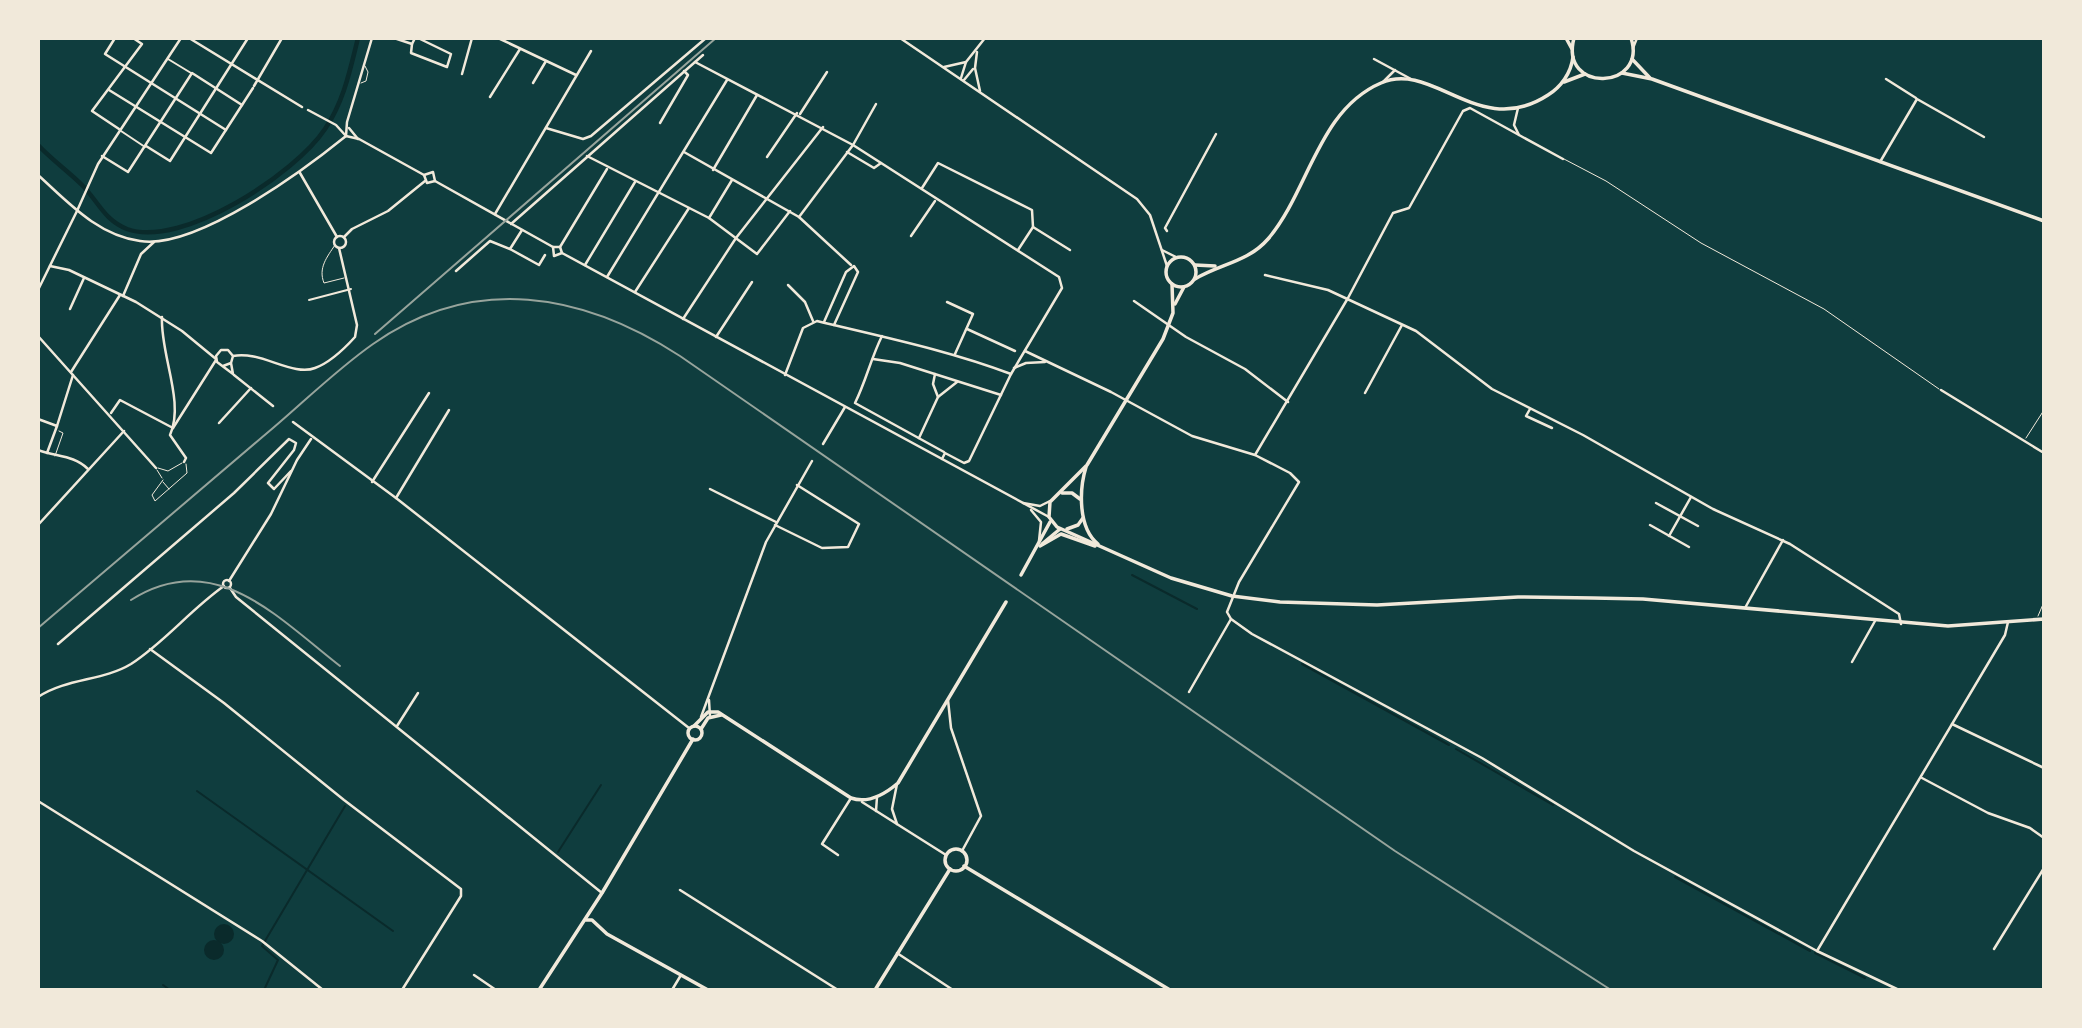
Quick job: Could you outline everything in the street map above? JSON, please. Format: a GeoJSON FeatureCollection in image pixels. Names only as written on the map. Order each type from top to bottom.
{"type":"FeatureCollection","features":[{"type":"Feature","properties":{"kind":"main road"},"geometry":{"type":"LineString","coordinates":[[1566,38],[1572,49]]}},
{"type":"Feature","properties":{"kind":"main road"},"geometry":{"type":"LineString","coordinates":[[1574,38],[1573,57],[1585,74],[1604,80],[1622,73],[1652,79],[2043,221]]}},
{"type":"Feature","properties":{"kind":"main road"},"geometry":{"type":"LineString","coordinates":[[1622,73],[1632,59],[1631,38]]}},
{"type":"Feature","properties":{"kind":"main road"},"geometry":{"type":"LineString","coordinates":[[1563,82],[1573,57]]}},
{"type":"Feature","properties":{"kind":"main road"},"geometry":{"type":"LineString","coordinates":[[1632,59],[1652,79]]}},
{"type":"Feature","properties":{"kind":"main road"},"geometry":{"type":"LineString","coordinates":[[1173,309],[1184,287],[1221,266],[1244,260],[1270,237],[1339,115],[1360,95],[1383,82],[1417,82],[1483,108],[1518,108],[1550,94],[1563,82],[1585,74]]}},
{"type":"Feature","properties":{"kind":"main road"},"geometry":{"type":"LineString","coordinates":[[1184,287],[1172,284],[1167,278],[1167,266],[1176,257],[1185,257],[1195,265],[1221,266]]}},
{"type":"Feature","properties":{"kind":"main road"},"geometry":{"type":"LineString","coordinates":[[1195,265],[1195,279]]}},
{"type":"Feature","properties":{"kind":"main road"},"geometry":{"type":"LineString","coordinates":[[1039,546],[1050,519],[1048,507],[1087,465],[1170,326],[1173,309],[1172,284]]}},
{"type":"Feature","properties":{"kind":"main road"},"geometry":{"type":"LineString","coordinates":[[1087,465],[1080,487],[1088,534],[1108,552]]}},
{"type":"Feature","properties":{"kind":"main road"},"geometry":{"type":"LineString","coordinates":[[1060,494],[1072,494],[1082,501]]}},
{"type":"Feature","properties":{"kind":"main road"},"geometry":{"type":"LineString","coordinates":[[1021,575],[1039,546],[1063,529],[1078,525],[1084,517]]}},
{"type":"Feature","properties":{"kind":"main road"},"geometry":{"type":"LineString","coordinates":[[1050,519],[1063,529],[1108,552],[1171,578],[1233,596],[1314,605],[1541,597],[1643,599],[1901,624],[1948,626],[2041,619]]}},
{"type":"Feature","properties":{"kind":"main road"},"geometry":{"type":"LineString","coordinates":[[1039,546],[1061,534],[1098,547]]}},
{"type":"Feature","properties":{"kind":"main road"},"geometry":{"type":"LineString","coordinates":[[693,739],[688,735],[691,727],[712,711],[723,715],[851,798],[862,802],[877,797],[898,783],[1006,602]]}},
{"type":"Feature","properties":{"kind":"main road"},"geometry":{"type":"LineString","coordinates":[[539,989],[602,893],[693,739],[700,737],[701,730],[710,717],[723,715]]}},
{"type":"Feature","properties":{"kind":"main road"},"geometry":{"type":"LineString","coordinates":[[691,727],[701,730]]}},
{"type":"Feature","properties":{"kind":"main road"},"geometry":{"type":"LineString","coordinates":[[953,849],[962,851],[966,858],[964,866],[957,870],[950,869],[945,863],[946,855],[953,849]]}},
{"type":"Feature","properties":{"kind":"main road"},"geometry":{"type":"LineString","coordinates":[[964,866],[1170,989]]}},
{"type":"Feature","properties":{"kind":"main road"},"geometry":{"type":"LineString","coordinates":[[875,989],[950,869]]}},
{"type":"Feature","properties":{"kind":"main road"},"geometry":{"type":"LineString","coordinates":[[585,920],[592,920],[607,934],[708,989]]}},
{"type":"Feature","properties":{"kind":"street"},"geometry":{"type":"LineString","coordinates":[[114,38],[105,53],[226,130]]}},
{"type":"Feature","properties":{"kind":"street"},"geometry":{"type":"LineString","coordinates":[[133,38],[142,44],[92,111],[170,161],[248,38]]}},
{"type":"Feature","properties":{"kind":"street"},"geometry":{"type":"LineString","coordinates":[[38,290],[102,156],[181,38]]}},
{"type":"Feature","properties":{"kind":"street"},"geometry":{"type":"LineString","coordinates":[[189,38],[302,107]]}},
{"type":"Feature","properties":{"kind":"street"},"geometry":{"type":"LineString","coordinates":[[109,90],[211,153],[282,38]]}},
{"type":"Feature","properties":{"kind":"street"},"geometry":{"type":"LineString","coordinates":[[38,175],[93,223],[129,239],[142,242],[192,232],[219,220],[300,173],[346,135],[372,38]]}},
{"type":"Feature","properties":{"kind":"street"},"geometry":{"type":"LineString","coordinates":[[394,38],[412,44]]}},
{"type":"Feature","properties":{"kind":"street"},"geometry":{"type":"LineString","coordinates":[[416,38],[451,54],[447,66],[411,53],[412,44],[416,38]]}},
{"type":"Feature","properties":{"kind":"street"},"geometry":{"type":"LineString","coordinates":[[462,74],[472,38]]}},
{"type":"Feature","properties":{"kind":"street"},"geometry":{"type":"LineString","coordinates":[[498,38],[576,75]]}},
{"type":"Feature","properties":{"kind":"street"},"geometry":{"type":"LineString","coordinates":[[546,128],[583,139],[591,136],[706,38]]}},
{"type":"Feature","properties":{"kind":"street"},"geometry":{"type":"LineString","coordinates":[[900,38],[1137,199],[1150,215],[1167,266]]}},
{"type":"Feature","properties":{"kind":"street"},"geometry":{"type":"LineString","coordinates":[[944,67],[966,62],[985,38]]}},
{"type":"Feature","properties":{"kind":"street"},"geometry":{"type":"LineString","coordinates":[[1633,48],[1637,38]]}},
{"type":"Feature","properties":{"kind":"street"},"geometry":{"type":"LineString","coordinates":[[490,97],[520,49]]}},
{"type":"Feature","properties":{"kind":"street"},"geometry":{"type":"LineString","coordinates":[[494,215],[591,51]]}},
{"type":"Feature","properties":{"kind":"street"},"geometry":{"type":"LineString","coordinates":[[976,52],[975,68],[980,90]]}},
{"type":"Feature","properties":{"kind":"street"},"geometry":{"type":"LineString","coordinates":[[511,224],[703,55]]}},
{"type":"Feature","properties":{"kind":"street"},"geometry":{"type":"LineString","coordinates":[[167,59],[242,105]]}},
{"type":"Feature","properties":{"kind":"street"},"geometry":{"type":"LineString","coordinates":[[1374,59],[1417,82]]}},
{"type":"Feature","properties":{"kind":"street"},"geometry":{"type":"LineString","coordinates":[[533,83],[546,61]]}},
{"type":"Feature","properties":{"kind":"street"},"geometry":{"type":"LineString","coordinates":[[695,62],[853,145],[1059,277],[1062,283],[1014,368],[966,463],[855,404],[882,336]]}},
{"type":"Feature","properties":{"kind":"street"},"geometry":{"type":"LineString","coordinates":[[963,79],[966,62]]}},
{"type":"Feature","properties":{"kind":"street"},"geometry":{"type":"LineString","coordinates":[[963,79],[975,68]]}},
{"type":"Feature","properties":{"kind":"street"},"geometry":{"type":"LineString","coordinates":[[1383,82],[1395,70]]}},
{"type":"Feature","properties":{"kind":"street"},"geometry":{"type":"LineString","coordinates":[[660,123],[688,75],[684,71]]}},
{"type":"Feature","properties":{"kind":"street"},"geometry":{"type":"LineString","coordinates":[[767,158],[827,72]]}},
{"type":"Feature","properties":{"kind":"street"},"geometry":{"type":"LineString","coordinates":[[102,156],[128,172],[192,73]]}},
{"type":"Feature","properties":{"kind":"street"},"geometry":{"type":"LineString","coordinates":[[1886,79],[1984,137]]}},
{"type":"Feature","properties":{"kind":"street"},"geometry":{"type":"LineString","coordinates":[[607,277],[727,80]]}},
{"type":"Feature","properties":{"kind":"street"},"geometry":{"type":"LineString","coordinates":[[713,170],[757,95]]}},
{"type":"Feature","properties":{"kind":"street"},"geometry":{"type":"LineString","coordinates":[[1880,162],[1917,99]]}},
{"type":"Feature","properties":{"kind":"street"},"geometry":{"type":"LineString","coordinates":[[799,216],[853,145],[876,104]]}},
{"type":"Feature","properties":{"kind":"street"},"geometry":{"type":"LineString","coordinates":[[1255,455],[1348,298],[1393,213],[1409,208],[1466,108],[1563,159]]}},
{"type":"Feature","properties":{"kind":"street"},"geometry":{"type":"LineString","coordinates":[[1518,108],[1514,125],[1519,135]]}},
{"type":"Feature","properties":{"kind":"street"},"geometry":{"type":"LineString","coordinates":[[308,110],[335,125],[346,135],[424,175],[433,172],[435,181],[553,247],[560,247]]}},
{"type":"Feature","properties":{"kind":"street"},"geometry":{"type":"LineString","coordinates":[[335,125],[347,124]]}},
{"type":"Feature","properties":{"kind":"street"},"geometry":{"type":"LineString","coordinates":[[347,124],[358,139]]}},
{"type":"Feature","properties":{"kind":"street"},"geometry":{"type":"LineString","coordinates":[[683,319],[736,238],[823,127]]}},
{"type":"Feature","properties":{"kind":"street"},"geometry":{"type":"LineString","coordinates":[[1167,231],[1165,228],[1216,134]]}},
{"type":"Feature","properties":{"kind":"street"},"geometry":{"type":"LineString","coordinates":[[684,152],[799,216],[858,272],[834,325]]}},
{"type":"Feature","properties":{"kind":"street"},"geometry":{"type":"LineString","coordinates":[[847,152],[874,168],[881,163]]}},
{"type":"Feature","properties":{"kind":"street"},"geometry":{"type":"LineString","coordinates":[[587,156],[709,218],[757,254],[790,211]]}},
{"type":"Feature","properties":{"kind":"street"},"geometry":{"type":"LineString","coordinates":[[921,188],[938,163],[1032,211],[1033,227],[1018,250]]}},
{"type":"Feature","properties":{"kind":"street"},"geometry":{"type":"LineString","coordinates":[[608,168],[560,247],[562,253],[1050,519]]}},
{"type":"Feature","properties":{"kind":"street"},"geometry":{"type":"LineString","coordinates":[[207,351],[228,350],[233,356],[263,358],[302,370],[320,366],[358,334],[339,248],[335,244],[337,237],[300,173]]}},
{"type":"Feature","properties":{"kind":"street"},"geometry":{"type":"LineString","coordinates":[[424,175],[425,181]]}},
{"type":"Feature","properties":{"kind":"street"},"geometry":{"type":"LineString","coordinates":[[709,218],[732,180]]}},
{"type":"Feature","properties":{"kind":"street"},"geometry":{"type":"LineString","coordinates":[[425,181],[429,184],[435,181]]}},
{"type":"Feature","properties":{"kind":"street"},"geometry":{"type":"LineString","coordinates":[[337,237],[344,237],[352,229],[388,211],[425,181]]}},
{"type":"Feature","properties":{"kind":"street"},"geometry":{"type":"LineString","coordinates":[[585,265],[635,182]]}},
{"type":"Feature","properties":{"kind":"street"},"geometry":{"type":"LineString","coordinates":[[911,236],[935,201]]}},
{"type":"Feature","properties":{"kind":"street"},"geometry":{"type":"LineString","coordinates":[[635,292],[689,208]]}},
{"type":"Feature","properties":{"kind":"street"},"geometry":{"type":"LineString","coordinates":[[1033,227],[1070,250]]}},
{"type":"Feature","properties":{"kind":"street"},"geometry":{"type":"LineString","coordinates":[[510,249],[522,230]]}},
{"type":"Feature","properties":{"kind":"street"},"geometry":{"type":"LineString","coordinates":[[339,248],[345,245],[344,237]]}},
{"type":"Feature","properties":{"kind":"street"},"geometry":{"type":"LineString","coordinates":[[47,453],[72,375],[121,295],[141,254],[155,240]]}},
{"type":"Feature","properties":{"kind":"street"},"geometry":{"type":"LineString","coordinates":[[456,271],[490,241],[539,265],[545,256]]}},
{"type":"Feature","properties":{"kind":"street"},"geometry":{"type":"LineString","coordinates":[[553,247],[554,256],[562,253]]}},
{"type":"Feature","properties":{"kind":"street"},"geometry":{"type":"LineString","coordinates":[[1162,250],[1176,257]]}},
{"type":"Feature","properties":{"kind":"street"},"geometry":{"type":"LineString","coordinates":[[47,270],[52,257]]}},
{"type":"Feature","properties":{"kind":"street"},"geometry":{"type":"LineString","coordinates":[[824,322],[850,265]]}},
{"type":"Feature","properties":{"kind":"street"},"geometry":{"type":"LineString","coordinates":[[50,266],[84,278],[162,317],[272,405]]}},
{"type":"Feature","properties":{"kind":"street"},"geometry":{"type":"LineString","coordinates":[[1265,275],[1348,298],[1403,324],[1492,389],[1583,435],[1691,497],[1783,540],[1839,573],[1899,614],[1901,624]]}},
{"type":"Feature","properties":{"kind":"street"},"geometry":{"type":"LineString","coordinates":[[70,309],[84,278]]}},
{"type":"Feature","properties":{"kind":"street"},"geometry":{"type":"LineString","coordinates":[[716,337],[752,282]]}},
{"type":"Feature","properties":{"kind":"street"},"geometry":{"type":"LineString","coordinates":[[788,285],[805,302],[813,321]]}},
{"type":"Feature","properties":{"kind":"street"},"geometry":{"type":"LineString","coordinates":[[309,300],[349,289]]}},
{"type":"Feature","properties":{"kind":"street"},"geometry":{"type":"LineString","coordinates":[[1134,301],[1170,326],[1245,369],[1288,402]]}},
{"type":"Feature","properties":{"kind":"street"},"geometry":{"type":"LineString","coordinates":[[947,302],[973,314],[955,354]]}},
{"type":"Feature","properties":{"kind":"street"},"geometry":{"type":"LineString","coordinates":[[162,317],[163,344],[174,393],[171,441],[186,458],[184,462]]}},
{"type":"Feature","properties":{"kind":"street"},"geometry":{"type":"LineString","coordinates":[[813,321],[955,354],[1011,374]]}},
{"type":"Feature","properties":{"kind":"street"},"geometry":{"type":"LineString","coordinates":[[785,375],[799,336],[813,321]]}},
{"type":"Feature","properties":{"kind":"street"},"geometry":{"type":"LineString","coordinates":[[1365,393],[1403,324]]}},
{"type":"Feature","properties":{"kind":"street"},"geometry":{"type":"LineString","coordinates":[[966,329],[1015,351]]}},
{"type":"Feature","properties":{"kind":"street"},"geometry":{"type":"LineString","coordinates":[[38,337],[156,468]]}},
{"type":"Feature","properties":{"kind":"street"},"geometry":{"type":"LineString","coordinates":[[173,428],[219,351]]}},
{"type":"Feature","properties":{"kind":"street"},"geometry":{"type":"LineString","coordinates":[[1025,351],[1126,400],[1192,436],[1255,455],[1290,473],[1299,482],[1233,596],[1227,612],[1231,619],[1252,634],[1469,752],[1634,851],[1817,951],[1899,989]]}},
{"type":"Feature","properties":{"kind":"street"},"geometry":{"type":"LineString","coordinates":[[233,356],[233,374]]}},
{"type":"Feature","properties":{"kind":"street"},"geometry":{"type":"LineString","coordinates":[[873,359],[882,358],[1001,395]]}},
{"type":"Feature","properties":{"kind":"street"},"geometry":{"type":"LineString","coordinates":[[1014,368],[1039,361],[1051,364]]}},
{"type":"Feature","properties":{"kind":"street"},"geometry":{"type":"LineString","coordinates":[[223,366],[231,363]]}},
{"type":"Feature","properties":{"kind":"street"},"geometry":{"type":"LineString","coordinates":[[935,374],[933,384],[939,397]]}},
{"type":"Feature","properties":{"kind":"street"},"geometry":{"type":"LineString","coordinates":[[919,438],[939,397],[958,381]]}},
{"type":"Feature","properties":{"kind":"street"},"geometry":{"type":"LineString","coordinates":[[219,424],[251,388]]}},
{"type":"Feature","properties":{"kind":"street"},"geometry":{"type":"LineString","coordinates":[[1941,390],[2043,453]]}},
{"type":"Feature","properties":{"kind":"street"},"geometry":{"type":"LineString","coordinates":[[372,482],[429,393]]}},
{"type":"Feature","properties":{"kind":"street"},"geometry":{"type":"LineString","coordinates":[[110,414],[120,400],[173,428]]}},
{"type":"Feature","properties":{"kind":"street"},"geometry":{"type":"LineString","coordinates":[[823,444],[845,407]]}},
{"type":"Feature","properties":{"kind":"street"},"geometry":{"type":"LineString","coordinates":[[1530,409],[1526,416],[1552,428]]}},
{"type":"Feature","properties":{"kind":"street"},"geometry":{"type":"LineString","coordinates":[[396,498],[449,410]]}},
{"type":"Feature","properties":{"kind":"street"},"geometry":{"type":"LineString","coordinates":[[866,418],[870,412]]}},
{"type":"Feature","properties":{"kind":"street"},"geometry":{"type":"LineString","coordinates":[[38,419],[56,428]]}},
{"type":"Feature","properties":{"kind":"street"},"geometry":{"type":"LineString","coordinates":[[293,422],[396,498],[691,727]]}},
{"type":"Feature","properties":{"kind":"street"},"geometry":{"type":"LineString","coordinates":[[38,525],[124,431]]}},
{"type":"Feature","properties":{"kind":"street"},"geometry":{"type":"LineString","coordinates":[[38,697],[68,682],[120,669],[150,649],[224,586],[224,582],[229,581],[271,514],[291,471],[312,438]]}},
{"type":"Feature","properties":{"kind":"street"},"geometry":{"type":"LineString","coordinates":[[58,644],[234,493],[287,440],[292,439],[296,445],[294,450],[268,483],[274,489],[291,471]]}},
{"type":"Feature","properties":{"kind":"street"},"geometry":{"type":"LineString","coordinates":[[38,450],[78,460],[88,469]]}},
{"type":"Feature","properties":{"kind":"street"},"geometry":{"type":"LineString","coordinates":[[942,459],[945,453]]}},
{"type":"Feature","properties":{"kind":"street"},"geometry":{"type":"LineString","coordinates":[[701,717],[776,524],[812,461]]}},
{"type":"Feature","properties":{"kind":"street"},"geometry":{"type":"LineString","coordinates":[[710,489],[822,548],[848,547],[859,524],[797,485]]}},
{"type":"Feature","properties":{"kind":"street"},"geometry":{"type":"LineString","coordinates":[[1669,536],[1691,497]]}},
{"type":"Feature","properties":{"kind":"street"},"geometry":{"type":"LineString","coordinates":[[1017,501],[1040,506],[1053,499]]}},
{"type":"Feature","properties":{"kind":"street"},"geometry":{"type":"LineString","coordinates":[[1656,503],[1698,526]]}},
{"type":"Feature","properties":{"kind":"street"},"geometry":{"type":"LineString","coordinates":[[1029,508],[1041,522],[1039,546]]}},
{"type":"Feature","properties":{"kind":"street"},"geometry":{"type":"LineString","coordinates":[[1650,525],[1689,547]]}},
{"type":"Feature","properties":{"kind":"street"},"geometry":{"type":"LineString","coordinates":[[1745,609],[1783,540]]}},
{"type":"Feature","properties":{"kind":"street"},"geometry":{"type":"LineString","coordinates":[[229,581],[230,588]]}},
{"type":"Feature","properties":{"kind":"street"},"geometry":{"type":"LineString","coordinates":[[224,586],[230,588],[245,604],[602,893]]}},
{"type":"Feature","properties":{"kind":"street"},"geometry":{"type":"LineString","coordinates":[[1189,692],[1231,619]]}},
{"type":"Feature","properties":{"kind":"street"},"geometry":{"type":"LineString","coordinates":[[1852,662],[1874,621]]}},
{"type":"Feature","properties":{"kind":"street"},"geometry":{"type":"LineString","coordinates":[[1817,951],[2005,635],[2007,622]]}},
{"type":"Feature","properties":{"kind":"street"},"geometry":{"type":"LineString","coordinates":[[150,649],[224,703],[461,890],[461,896],[402,989]]}},
{"type":"Feature","properties":{"kind":"street"},"geometry":{"type":"LineString","coordinates":[[397,726],[418,693]]}},
{"type":"Feature","properties":{"kind":"street"},"geometry":{"type":"LineString","coordinates":[[709,697],[712,711],[710,717]]}},
{"type":"Feature","properties":{"kind":"street"},"geometry":{"type":"LineString","coordinates":[[948,697],[951,728],[981,816],[962,851]]}},
{"type":"Feature","properties":{"kind":"street"},"geometry":{"type":"LineString","coordinates":[[1952,724],[2043,768]]}},
{"type":"Feature","properties":{"kind":"street"},"geometry":{"type":"LineString","coordinates":[[1922,778],[1988,813],[2030,828],[2043,838]]}},
{"type":"Feature","properties":{"kind":"street"},"geometry":{"type":"LineString","coordinates":[[884,816],[892,807],[898,783]]}},
{"type":"Feature","properties":{"kind":"street"},"geometry":{"type":"LineString","coordinates":[[884,793],[899,827]]}},
{"type":"Feature","properties":{"kind":"street"},"geometry":{"type":"LineString","coordinates":[[876,811],[877,797]]}},
{"type":"Feature","properties":{"kind":"street"},"geometry":{"type":"LineString","coordinates":[[838,855],[822,844],[851,798]]}},
{"type":"Feature","properties":{"kind":"street"},"geometry":{"type":"LineString","coordinates":[[38,801],[263,943],[323,989]]}},
{"type":"Feature","properties":{"kind":"street"},"geometry":{"type":"LineString","coordinates":[[862,802],[946,855]]}},
{"type":"Feature","properties":{"kind":"street"},"geometry":{"type":"LineString","coordinates":[[1994,948],[2043,868]]}},
{"type":"Feature","properties":{"kind":"street"},"geometry":{"type":"LineString","coordinates":[[680,890],[838,989]]}},
{"type":"Feature","properties":{"kind":"street"},"geometry":{"type":"LineString","coordinates":[[897,953],[953,989]]}},
{"type":"Feature","properties":{"kind":"street"},"geometry":{"type":"LineString","coordinates":[[474,975],[496,989]]}},
{"type":"Feature","properties":{"kind":"street"},"geometry":{"type":"LineString","coordinates":[[672,989],[681,975]]}},
{"type":"Feature","properties":{"kind":"lane"},"geometry":{"type":"LineString","coordinates":[[1563,159],[1606,181],[1701,243],[1824,309],[1941,390]]}},
{"type":"Feature","properties":{"kind":"lane"},"geometry":{"type":"LineString","coordinates":[[335,244],[321,270],[322,280],[324,283],[345,278]]}},
{"type":"Feature","properties":{"kind":"lane"},"geometry":{"type":"LineString","coordinates":[[2024,442],[2043,410]]}},
{"type":"Feature","properties":{"kind":"lane"},"geometry":{"type":"LineString","coordinates":[[55,456],[63,433],[56,428]]}},
{"type":"Feature","properties":{"kind":"lane"},"geometry":{"type":"LineString","coordinates":[[156,468],[168,471],[184,462],[187,473],[155,501],[152,497],[163,480]]}},
{"type":"Feature","properties":{"kind":"lane"},"geometry":{"type":"LineString","coordinates":[[156,468],[169,489]]}},
{"type":"Feature","properties":{"kind":"lane"},"geometry":{"type":"LineString","coordinates":[[2041,619],[2043,602]]}},
{"type":"Feature","properties":{"kind":"water"},"geometry":{"type":"Polygon","coordinates":[[[224,924],[231,927],[234,934],[231,941],[224,944],[217,941],[214,934],[217,927],[224,924]]]}},
{"type":"Feature","properties":{"kind":"water"},"geometry":{"type":"Polygon","coordinates":[[[214,940],[221,943],[224,950],[221,957],[214,960],[207,957],[204,950],[207,943],[214,940]]]}},
{"type":"Feature","properties":{"kind":"waterway"},"geometry":{"type":"LineString","coordinates":[[38,145],[82,185],[119,225],[127,229],[150,232],[177,228],[206,218],[236,203],[290,166],[310,147],[325,129],[337,107],[346,85],[358,38]]}},
{"type":"Feature","properties":{"kind":"waterway"},"geometry":{"type":"LineString","coordinates":[[1132,575],[1197,609]]}},
{"type":"Feature","properties":{"kind":"waterway"},"geometry":{"type":"LineString","coordinates":[[1302,664],[1449,745]]}},
{"type":"Feature","properties":{"kind":"waterway"},"geometry":{"type":"LineString","coordinates":[[1456,749],[1553,805]]}},
{"type":"Feature","properties":{"kind":"waterway"},"geometry":{"type":"LineString","coordinates":[[558,852],[601,785]]}},
{"type":"Feature","properties":{"kind":"waterway"},"geometry":{"type":"LineString","coordinates":[[197,791],[393,931]]}},
{"type":"Feature","properties":{"kind":"waterway"},"geometry":{"type":"LineString","coordinates":[[264,990],[278,960],[262,946],[345,806]]}},
{"type":"Feature","properties":{"kind":"waterway"},"geometry":{"type":"LineString","coordinates":[[1675,877],[1810,951]]}},
{"type":"Feature","properties":{"kind":"waterway"},"geometry":{"type":"LineString","coordinates":[[1815,953],[1865,978]]}},
{"type":"Feature","properties":{"kind":"waterway"},"geometry":{"type":"LineString","coordinates":[[163,985],[170,990]]}},
{"type":"Feature","properties":{"kind":"railway"},"geometry":{"type":"LineString","coordinates":[[375,334],[716,38]]}},
{"type":"Feature","properties":{"kind":"railway"},"geometry":{"type":"LineString","coordinates":[[38,628],[373,344],[411,322],[450,307],[489,300],[528,300],[567,306],[643,334],[680,356],[1395,851],[1611,990]]}},
{"type":"Feature","properties":{"kind":"railway"},"geometry":{"type":"LineString","coordinates":[[131,600],[161,586],[190,581],[217,585],[243,595],[268,610],[340,666]]}}]}
